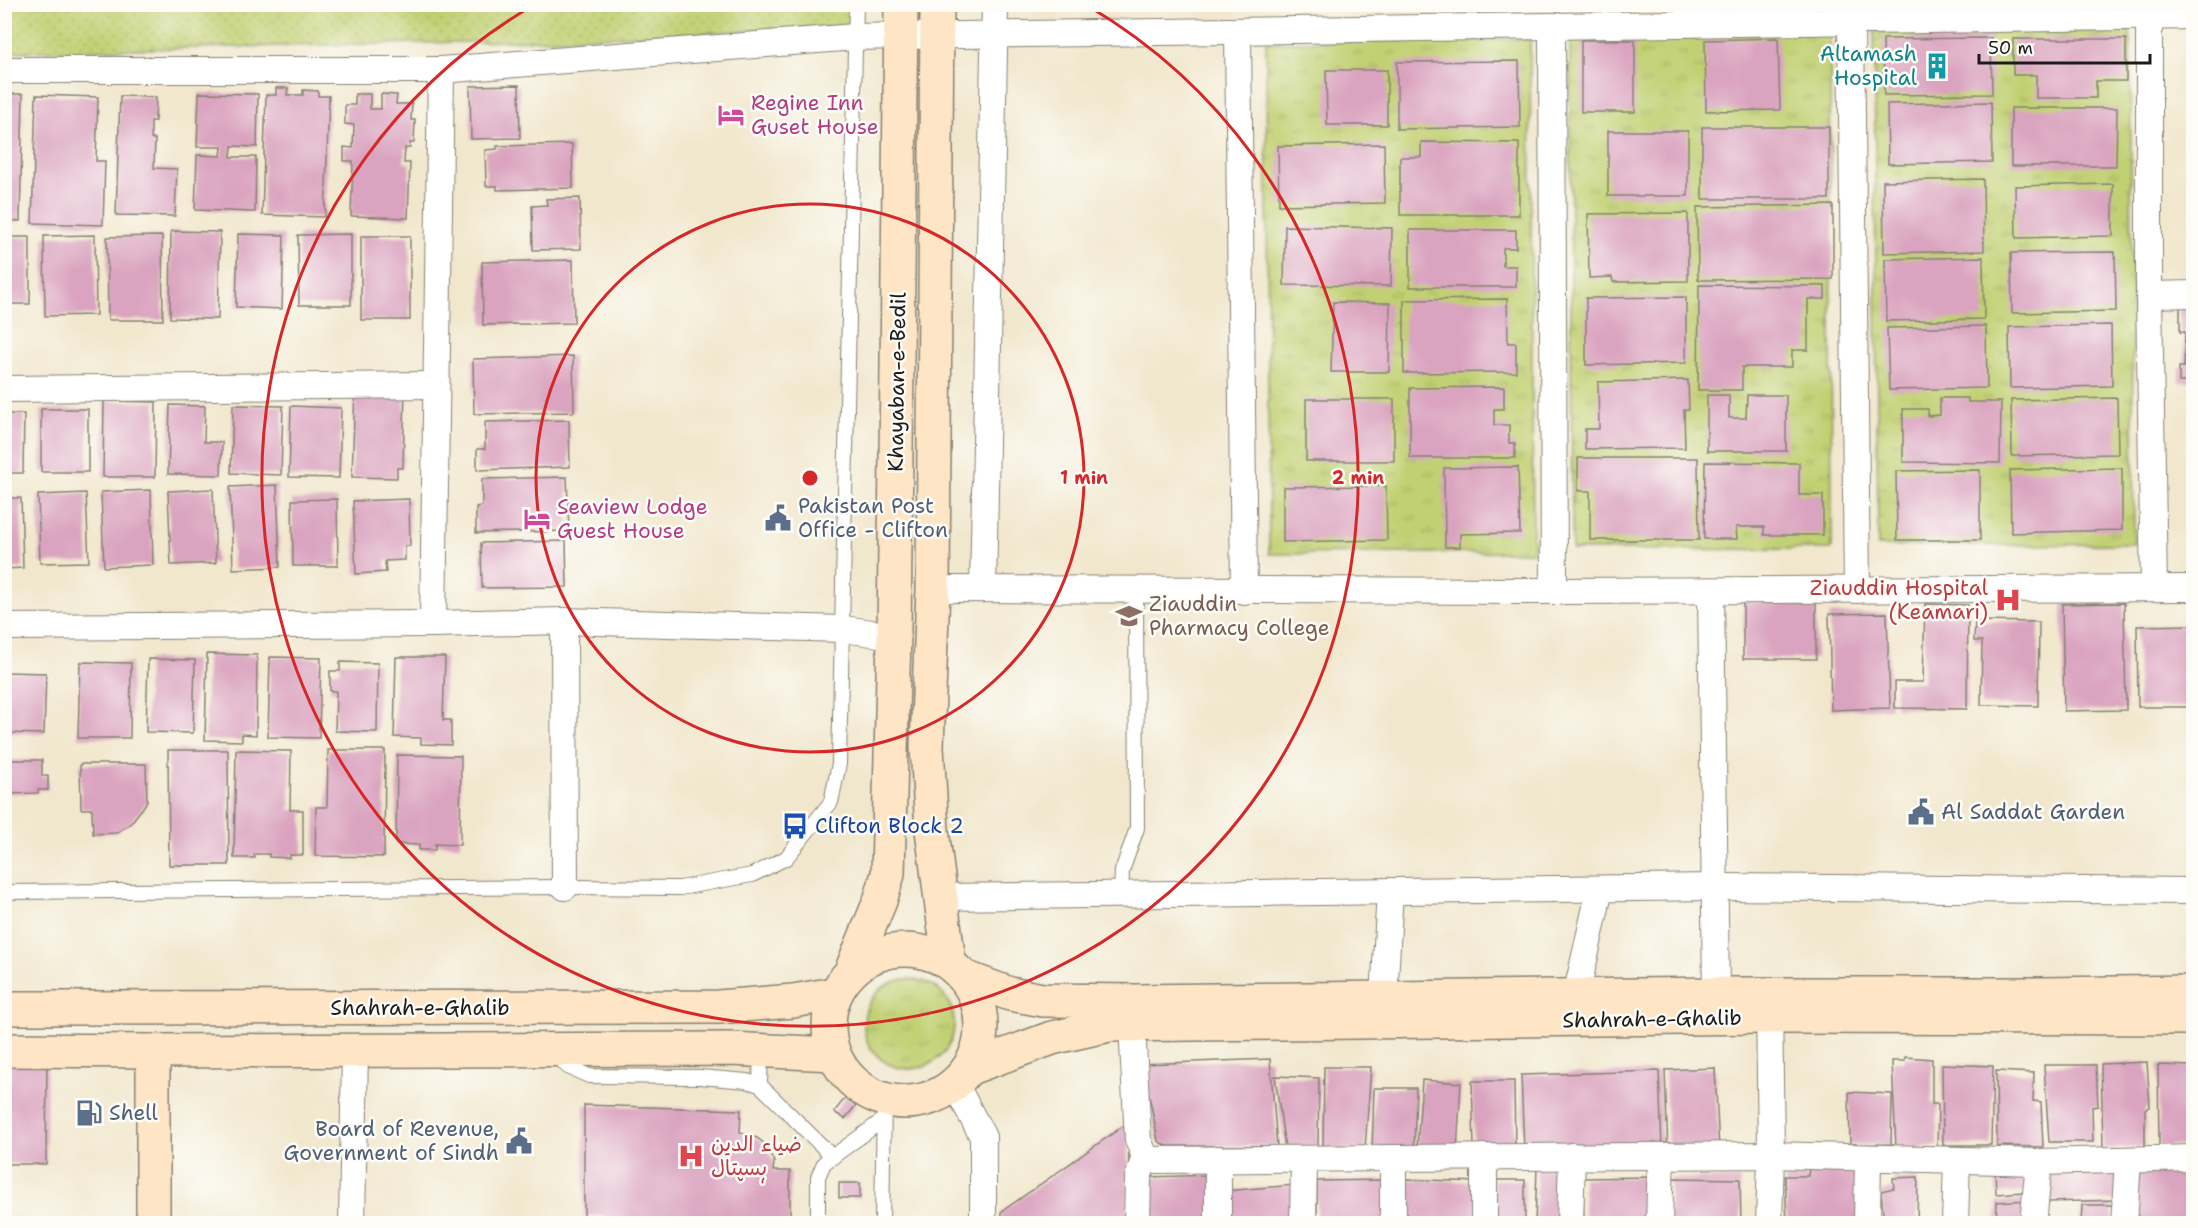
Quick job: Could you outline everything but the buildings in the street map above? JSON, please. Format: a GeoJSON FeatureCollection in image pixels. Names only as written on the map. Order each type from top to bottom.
{"type":"FeatureCollection","features":[{"type":"Feature","properties":{"kind":"main road","name":"Khayaban-e-Bedil"},"geometry":{"type":"LineString","coordinates":[[843,981],[880,901],[888,874],[894,636],[901,20]]}},
{"type":"Feature","properties":{"kind":"main road","name":"Khayaban-e-Bedil"},"geometry":{"type":"LineString","coordinates":[[937,20],[933,590],[927,747],[932,830],[941,897],[958,970]]}},
{"type":"Feature","properties":{"kind":"main road"},"geometry":{"type":"LineString","coordinates":[[916,949],[1010,994],[1126,1017],[1052,1038],[963,1076],[939,1095],[919,1101],[893,1102],[883,1109],[868,1093],[847,1077],[833,1054],[828,1024],[843,981],[882,952],[916,949]]}},
{"type":"Feature","properties":{"kind":"main road"},"geometry":{"type":"LineString","coordinates":[[958,970],[980,1007],[981,1038],[963,1076]]}},
{"type":"Feature","properties":{"kind":"main road","name":"Shahrah-e-Ghalib"},"geometry":{"type":"LineString","coordinates":[[4,1008],[718,1007],[793,1001],[843,981]]}},
{"type":"Feature","properties":{"kind":"main road","name":"Shahrah-e-Ghalib"},"geometry":{"type":"LineString","coordinates":[[1126,1017],[1768,1006],[2041,994],[2193,992]]}},
{"type":"Feature","properties":{"kind":"main road","name":"Shahrah-e-Ghalib"},"geometry":{"type":"LineString","coordinates":[[1126,1017],[1384,998],[1716,994],[1768,1006],[2193,1018]]}},
{"type":"Feature","properties":{"kind":"main road","name":"Shahrah-e-Ghalib"},"geometry":{"type":"LineString","coordinates":[[4,1050],[153,1052],[761,1050],[833,1054]]}},
{"type":"Feature","properties":{"kind":"main road"},"geometry":{"type":"LineString","coordinates":[[153,1052],[153,1224]]}},
{"type":"Feature","properties":{"kind":"street"},"geometry":{"type":"LineString","coordinates":[[983,590],[995,4]]}},
{"type":"Feature","properties":{"kind":"street"},"geometry":{"type":"LineString","coordinates":[[2149,16],[2149,295],[2154,588]]}},
{"type":"Feature","properties":{"kind":"street"},"geometry":{"type":"LineString","coordinates":[[4,70],[441,70],[855,37],[901,20],[937,20],[994,35],[2193,16]]}},
{"type":"Feature","properties":{"kind":"street"},"geometry":{"type":"LineString","coordinates":[[1851,21],[1857,590]]}},
{"type":"Feature","properties":{"kind":"street"},"geometry":{"type":"LineString","coordinates":[[1552,26],[1554,591]]}},
{"type":"Feature","properties":{"kind":"street"},"geometry":{"type":"LineString","coordinates":[[1238,32],[1244,591]]}},
{"type":"Feature","properties":{"kind":"street"},"geometry":{"type":"LineString","coordinates":[[433,624],[441,70]]}},
{"type":"Feature","properties":{"kind":"street"},"geometry":{"type":"LineString","coordinates":[[2149,295],[2193,294]]}},
{"type":"Feature","properties":{"kind":"street"},"geometry":{"type":"LineString","coordinates":[[4,389],[435,385]]}},
{"type":"Feature","properties":{"kind":"street"},"geometry":{"type":"LineString","coordinates":[[933,590],[1711,591],[2193,588]]}},
{"type":"Feature","properties":{"kind":"street"},"geometry":{"type":"LineString","coordinates":[[1711,591],[1716,994]]}},
{"type":"Feature","properties":{"kind":"street"},"geometry":{"type":"LineString","coordinates":[[4,627],[564,621],[843,629],[894,636]]}},
{"type":"Feature","properties":{"kind":"street"},"geometry":{"type":"LineString","coordinates":[[564,621],[565,887]]}},
{"type":"Feature","properties":{"kind":"street"},"geometry":{"type":"LineString","coordinates":[[941,897],[1715,887],[2193,891]]}},
{"type":"Feature","properties":{"kind":"street"},"geometry":{"type":"LineString","coordinates":[[1576,996],[1600,889]]}},
{"type":"Feature","properties":{"kind":"street"},"geometry":{"type":"LineString","coordinates":[[1384,998],[1390,891]]}},
{"type":"Feature","properties":{"kind":"street"},"geometry":{"type":"LineString","coordinates":[[1768,1006],[1771,1155],[1768,1224]]}},
{"type":"Feature","properties":{"kind":"street"},"geometry":{"type":"LineString","coordinates":[[1126,1017],[1138,1140],[1145,1156],[1152,1160],[1771,1155],[2039,1162],[2193,1158]]}},
{"type":"Feature","properties":{"kind":"street"},"geometry":{"type":"LineString","coordinates":[[352,1224],[355,1050]]}},
{"type":"Feature","properties":{"kind":"street"},"geometry":{"type":"LineString","coordinates":[[963,1076],[983,1137],[983,1224]]}},
{"type":"Feature","properties":{"kind":"street"},"geometry":{"type":"LineString","coordinates":[[1137,1224],[1138,1178],[1145,1156]]}},
{"type":"Feature","properties":{"kind":"street"},"geometry":{"type":"LineString","coordinates":[[1570,1224],[1572,1156]]}},
{"type":"Feature","properties":{"kind":"street"},"geometry":{"type":"LineString","coordinates":[[1659,1224],[1661,1156]]}},
{"type":"Feature","properties":{"kind":"street"},"geometry":{"type":"LineString","coordinates":[[1484,1157],[1484,1224]]}},
{"type":"Feature","properties":{"kind":"street"},"geometry":{"type":"LineString","coordinates":[[1393,1158],[1393,1224]]}},
{"type":"Feature","properties":{"kind":"street"},"geometry":{"type":"LineString","coordinates":[[1867,1224],[1868,1158]]}},
{"type":"Feature","properties":{"kind":"street"},"geometry":{"type":"LineString","coordinates":[[1303,1224],[1304,1159]]}},
{"type":"Feature","properties":{"kind":"street"},"geometry":{"type":"LineString","coordinates":[[1218,1160],[1218,1224]]}},
{"type":"Feature","properties":{"kind":"street"},"geometry":{"type":"LineString","coordinates":[[1955,1224],[1957,1160]]}},
{"type":"Feature","properties":{"kind":"street"},"geometry":{"type":"LineString","coordinates":[[2124,1224],[2128,1160]]}},
{"type":"Feature","properties":{"kind":"street"},"geometry":{"type":"LineString","coordinates":[[2033,1224],[2039,1162]]}},
{"type":"Feature","properties":{"kind":"lane"},"geometry":{"type":"LineString","coordinates":[[4,892],[680,888],[752,875],[786,858],[831,802],[839,764],[856,4]]}},
{"type":"Feature","properties":{"kind":"lane"},"geometry":{"type":"LineString","coordinates":[[1121,895],[1122,871],[1137,828],[1136,590]]}},
{"type":"Feature","properties":{"kind":"lane"},"geometry":{"type":"LineString","coordinates":[[548,1050],[568,1067],[589,1076],[700,1077],[747,1081],[760,1085],[833,1157]]}},
{"type":"Feature","properties":{"kind":"lane"},"geometry":{"type":"LineString","coordinates":[[760,1085],[761,1050]]}},
{"type":"Feature","properties":{"kind":"lane"},"geometry":{"type":"LineString","coordinates":[[818,1224],[818,1177],[824,1163],[883,1109]]}},
{"type":"Feature","properties":{"kind":"lane"},"geometry":{"type":"LineString","coordinates":[[882,1224],[883,1109]]}},
{"type":"Feature","properties":{"kind":"green space"},"geometry":{"type":"Polygon","coordinates":[[[4,5],[855,5],[854,26],[511,41],[5,52],[4,5]]]}},
{"type":"Feature","properties":{"kind":"green space"},"geometry":{"type":"Polygon","coordinates":[[[2130,30],[2134,544],[1878,546],[1874,32],[2130,30]]]}},
{"type":"Feature","properties":{"kind":"green space"},"geometry":{"type":"Polygon","coordinates":[[[1830,33],[1832,549],[1572,550],[1570,35],[1830,33]]]}},
{"type":"Feature","properties":{"kind":"green space"},"geometry":{"type":"Polygon","coordinates":[[[1530,39],[1533,552],[1269,554],[1266,42],[1530,39]]]}},
{"type":"Feature","properties":{"kind":"green space"},"geometry":{"type":"Polygon","coordinates":[[[909,979],[926,982],[941,992],[951,1007],[954,1024],[951,1041],[941,1056],[926,1066],[909,1069],[892,1066],[877,1056],[867,1041],[864,1024],[867,1007],[877,992],[892,982],[909,979]]]}},
{"type":"Feature","properties":{"kind":"place","name":"Altamash Hospital"},"geometry":{"type":"Point","coordinates":[1937,66]}},
{"type":"Feature","properties":{"kind":"place","name":"Regine Inn Guset House"},"geometry":{"type":"Point","coordinates":[731,115]}},
{"type":"Feature","properties":{"kind":"place","name":"Pakistan Post Office - Clifton"},"geometry":{"type":"Point","coordinates":[778,518]}},
{"type":"Feature","properties":{"kind":"place","name":"Seaview Lodge Guest House"},"geometry":{"type":"Point","coordinates":[537,519]}},
{"type":"Feature","properties":{"kind":"place","name":"Ziauddin Hospital (Keamari)"},"geometry":{"type":"Point","coordinates":[2008,600]}},
{"type":"Feature","properties":{"kind":"place","name":"Ziauddin Pharmacy College"},"geometry":{"type":"Point","coordinates":[1129,616]}},
{"type":"Feature","properties":{"kind":"place","name":"Al Saddat Garden"},"geometry":{"type":"Point","coordinates":[1921,812]}},
{"type":"Feature","properties":{"kind":"place","name":"Clifton Block 2"},"geometry":{"type":"Point","coordinates":[795,826]}},
{"type":"Feature","properties":{"kind":"place","name":"Shell"},"geometry":{"type":"Point","coordinates":[89,1113]}},
{"type":"Feature","properties":{"kind":"place","name":"Board of Revenue, Government of Sindh"},"geometry":{"type":"Point","coordinates":[519,1141]}},
{"type":"Feature","properties":{"kind":"place","name":"ضیاء الدین ہسپتال"},"geometry":{"type":"Point","coordinates":[691,1156]}}]}
